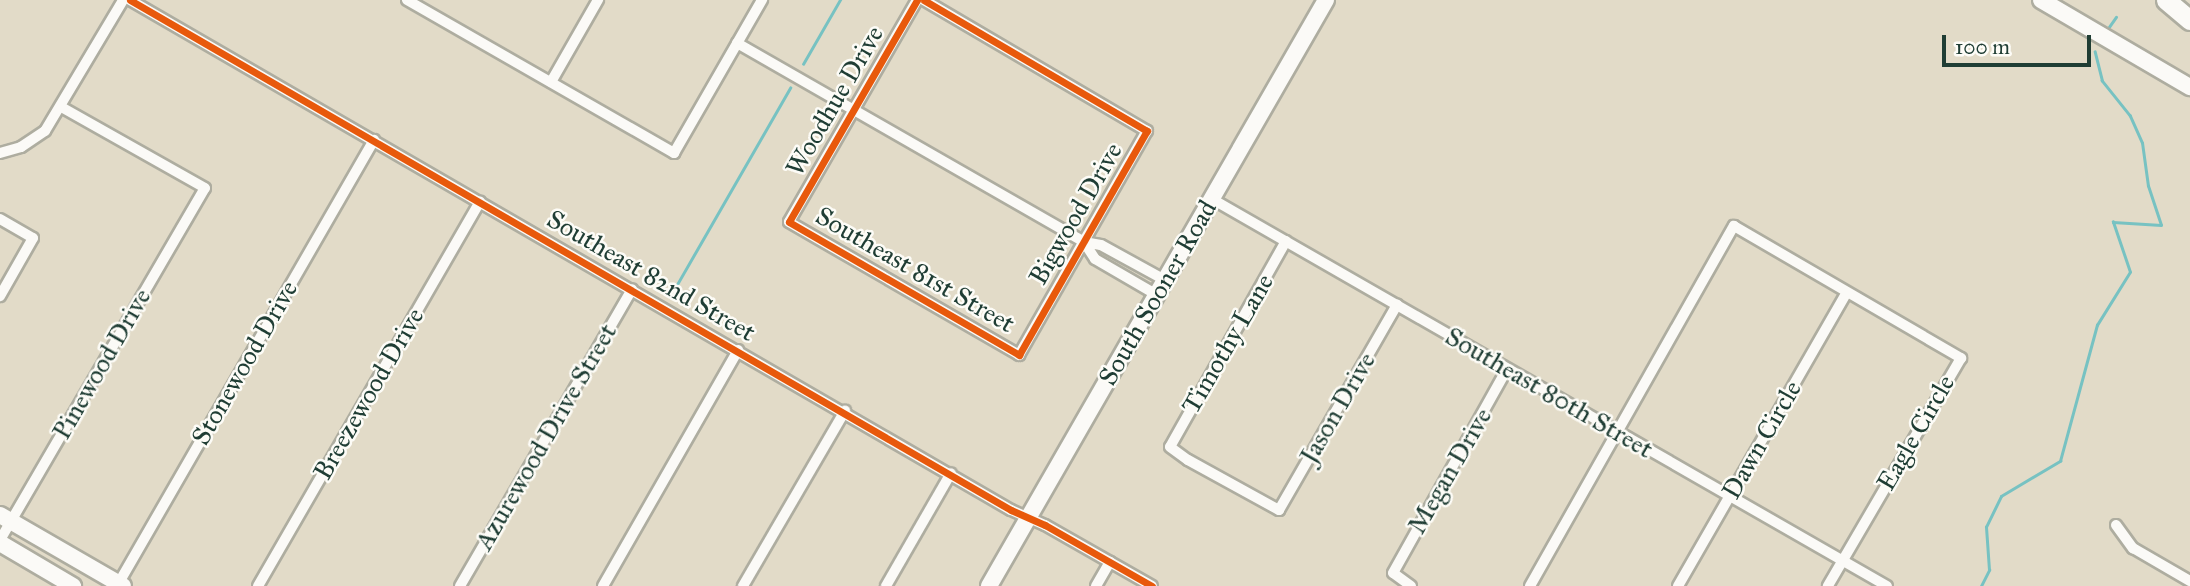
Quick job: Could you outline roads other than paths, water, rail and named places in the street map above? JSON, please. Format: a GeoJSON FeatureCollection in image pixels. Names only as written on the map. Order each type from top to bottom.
{"type":"FeatureCollection","features":[{"type":"Feature","properties":{"kind":"highway"},"geometry":{"type":"LineString","coordinates":[[2166,0],[2190,20]]}},
{"type":"Feature","properties":{"kind":"main road","name":"South Sooner Road"},"geometry":{"type":"LineString","coordinates":[[989,586],[1326,0]]}},
{"type":"Feature","properties":{"kind":"main road"},"geometry":{"type":"LineString","coordinates":[[2041,0],[2190,87]]}},
{"type":"Feature","properties":{"kind":"main road"},"geometry":{"type":"LineString","coordinates":[[6,518],[119,585]]}},
{"type":"Feature","properties":{"kind":"main road"},"geometry":{"type":"LineString","coordinates":[[0,542],[74,586]]}},
{"type":"Feature","properties":{"kind":"street"},"geometry":{"type":"LineString","coordinates":[[0,153],[21,148],[38,138],[61,107],[123,0]]}},
{"type":"Feature","properties":{"kind":"street","name":"Southeast 82nd Street"},"geometry":{"type":"LineString","coordinates":[[130,0],[1152,586]]}},
{"type":"Feature","properties":{"kind":"street"},"geometry":{"type":"LineString","coordinates":[[407,0],[674,153],[762,0]]}},
{"type":"Feature","properties":{"kind":"street"},"geometry":{"type":"LineString","coordinates":[[551,82],[598,0]]}},
{"type":"Feature","properties":{"kind":"street","name":"Woodhue Drive"},"geometry":{"type":"LineString","coordinates":[[789,222],[917,0]]}},
{"type":"Feature","properties":{"kind":"street","name":"Bigwood Drive"},"geometry":{"type":"LineString","coordinates":[[924,0],[1147,131],[1019,355]]}},
{"type":"Feature","properties":{"kind":"street"},"geometry":{"type":"LineString","coordinates":[[737,43],[1084,242],[1101,245],[1161,287]]}},
{"type":"Feature","properties":{"kind":"street","name":"Pinewood Drive"},"geometry":{"type":"LineString","coordinates":[[0,542],[6,518],[205,188],[61,107]]}},
{"type":"Feature","properties":{"kind":"street","name":"Stonewood Drive"},"geometry":{"type":"LineString","coordinates":[[119,585],[374,140]]}},
{"type":"Feature","properties":{"kind":"street","name":"Southeast 80th Street"},"geometry":{"type":"LineString","coordinates":[[1212,199],[1887,586]]}},
{"type":"Feature","properties":{"kind":"street","name":"Breezewood Drive"},"geometry":{"type":"LineString","coordinates":[[258,586],[480,202]]}},
{"type":"Feature","properties":{"kind":"street"},"geometry":{"type":"LineString","coordinates":[[0,219],[33,238],[0,296]]}},
{"type":"Feature","properties":{"kind":"street","name":"Southeast 81st Street"},"geometry":{"type":"LineString","coordinates":[[789,222],[1019,355]]}},
{"type":"Feature","properties":{"kind":"street"},"geometry":{"type":"LineString","coordinates":[[1530,586],[1734,226],[1846,294]]}},
{"type":"Feature","properties":{"kind":"street","name":"Timothy Lane"},"geometry":{"type":"LineString","coordinates":[[1279,510],[1170,447],[1286,241]]}},
{"type":"Feature","properties":{"kind":"street"},"geometry":{"type":"LineString","coordinates":[[1084,242],[1095,259],[1161,287]]}},
{"type":"Feature","properties":{"kind":"street","name":"Azurewood Drive Street"},"geometry":{"type":"LineString","coordinates":[[460,586],[632,289]]}},
{"type":"Feature","properties":{"kind":"street","name":"Dawn Circle"},"geometry":{"type":"LineString","coordinates":[[1678,586],[1846,294]]}},
{"type":"Feature","properties":{"kind":"street","name":"Eagle Circle"},"geometry":{"type":"LineString","coordinates":[[1828,586],[1961,358],[1846,294]]}},
{"type":"Feature","properties":{"kind":"street","name":"Jason Drive"},"geometry":{"type":"LineString","coordinates":[[1279,510],[1398,305]]}},
{"type":"Feature","properties":{"kind":"street"},"geometry":{"type":"LineString","coordinates":[[603,586],[738,350]]}},
{"type":"Feature","properties":{"kind":"street","name":"Megan Drive"},"geometry":{"type":"LineString","coordinates":[[1411,586],[1393,573],[1507,369]]}},
{"type":"Feature","properties":{"kind":"street"},"geometry":{"type":"LineString","coordinates":[[743,586],[845,411]]}},
{"type":"Feature","properties":{"kind":"street"},"geometry":{"type":"LineString","coordinates":[[886,586],[951,473]]}},
{"type":"Feature","properties":{"kind":"street"},"geometry":{"type":"LineString","coordinates":[[2116,525],[2133,548],[2190,581]]}},
{"type":"Feature","properties":{"kind":"street"},"geometry":{"type":"LineString","coordinates":[[1096,586],[1110,562]]}},
{"type":"Feature","properties":{"kind":"waterway"},"geometry":{"type":"LineString","coordinates":[[803,64],[840,0]]}},
{"type":"Feature","properties":{"kind":"waterway"},"geometry":{"type":"LineString","coordinates":[[2109,27],[2116,17]]}},
{"type":"Feature","properties":{"kind":"waterway"},"geometry":{"type":"LineString","coordinates":[[1981,586],[1989,570],[1986,527],[2001,496],[2060,461],[2097,325],[2130,272],[2113,222],[2161,225],[2148,186],[2142,143],[2130,116],[2102,81],[2095,52]]}},
{"type":"Feature","properties":{"kind":"waterway"},"geometry":{"type":"LineString","coordinates":[[675,288],[790,88]]}}]}
